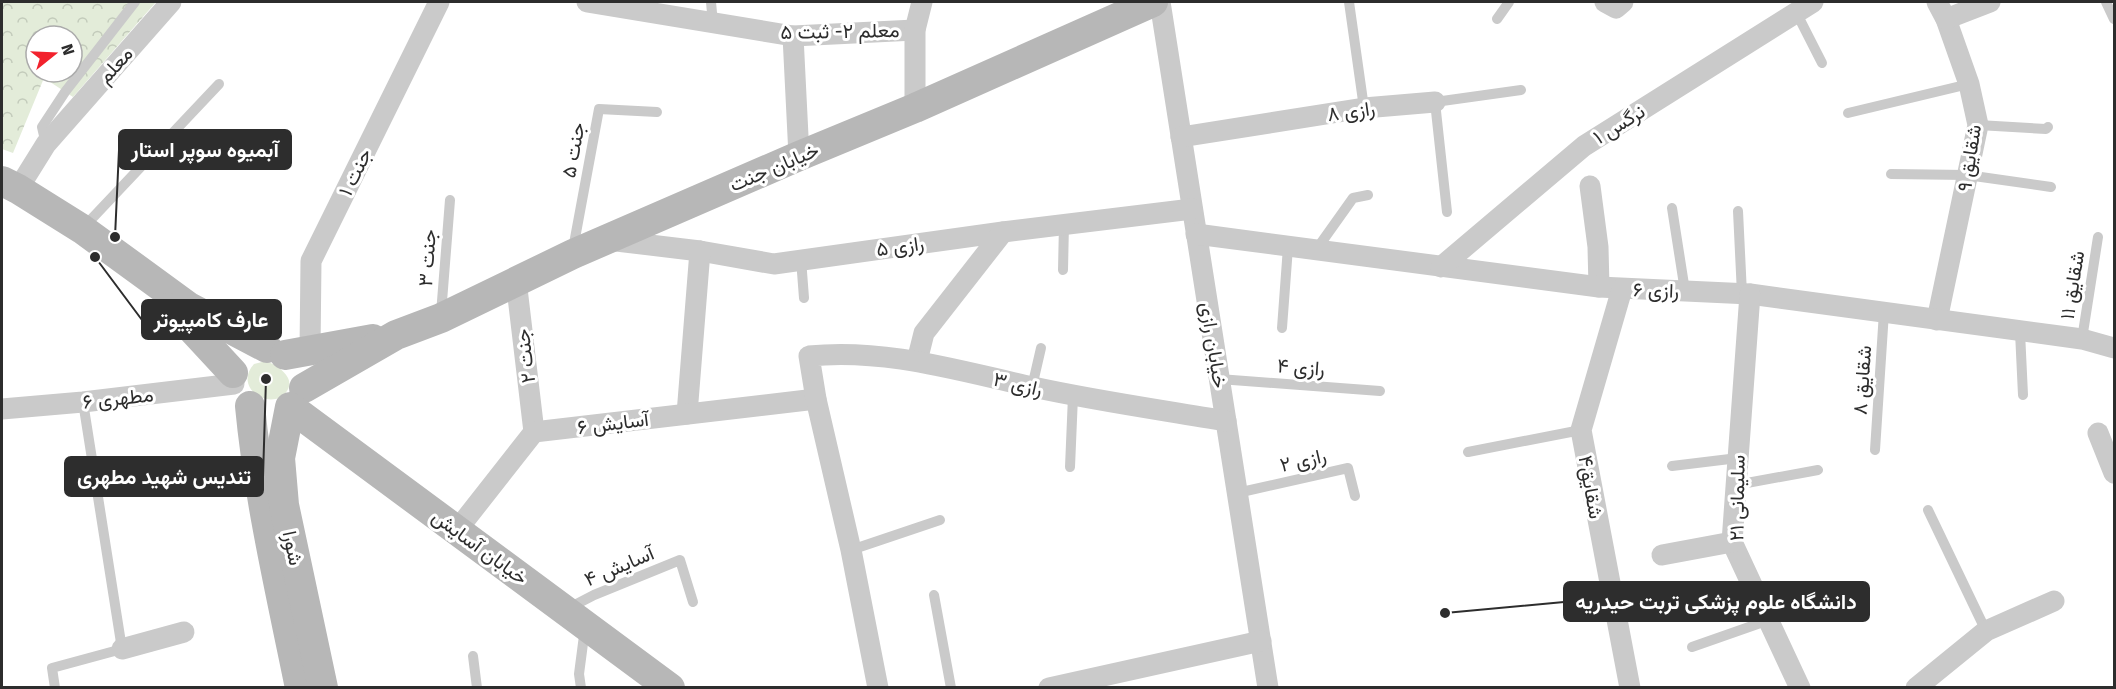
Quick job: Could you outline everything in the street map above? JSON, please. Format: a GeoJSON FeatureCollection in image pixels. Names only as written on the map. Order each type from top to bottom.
{"type":"FeatureCollection","features":[{"type":"Feature","properties":{"kind":"street","name":"معلم"},"geometry":{"type":"LineString","coordinates":[[7,189],[171,2]]}},
{"type":"Feature","properties":{"kind":"street","name":"جنت ۱"},"geometry":{"type":"LineString","coordinates":[[287,351],[311,261],[439,2]]}},
{"type":"Feature","properties":{"kind":"street","name":"معلم ۲- ثبت ۵"},"geometry":{"type":"LineString","coordinates":[[587,2],[660,8],[713,24],[794,36],[915,30]]}},
{"type":"Feature","properties":{"kind":"street"},"geometry":{"type":"LineString","coordinates":[[915,108],[915,30],[922,2]]}},
{"type":"Feature","properties":{"kind":"street","name":"خیابان جنت"},"geometry":{"type":"LineString","coordinates":[[287,351],[396,334],[441,318],[573,254],[915,108],[1153,2]]}},
{"type":"Feature","properties":{"kind":"street","name":"خیابان رازی"},"geometry":{"type":"LineString","coordinates":[[1160,2],[1268,687]]}},
{"type":"Feature","properties":{"kind":"street"},"geometry":{"type":"LineString","coordinates":[[1605,2],[1616,8],[1623,2]]}},
{"type":"Feature","properties":{"kind":"street"},"geometry":{"type":"LineString","coordinates":[[1941,10],[1990,2]]}},
{"type":"Feature","properties":{"kind":"street","name":"نرگس ۱"},"geometry":{"type":"LineString","coordinates":[[1441,267],[1584,146],[1805,7]]}},
{"type":"Feature","properties":{"kind":"street","name":"شقایق ۹"},"geometry":{"type":"LineString","coordinates":[[1937,320],[1978,125],[1969,84],[1941,10]]}},
{"type":"Feature","properties":{"kind":"street"},"geometry":{"type":"LineString","coordinates":[[794,36],[799,156]]}},
{"type":"Feature","properties":{"kind":"street","name":"رازی ۸"},"geometry":{"type":"LineString","coordinates":[[1181,136],[1364,108],[1435,102]]}},
{"type":"Feature","properties":{"kind":"street"},"geometry":{"type":"LineString","coordinates":[[1590,186],[1598,247],[1599,287]]}},
{"type":"Feature","properties":{"kind":"street"},"geometry":{"type":"LineString","coordinates":[[7,189],[82,229],[189,307],[287,351],[301,374],[297,397],[280,412],[268,413],[239,388],[182,318],[7,189]]}},
{"type":"Feature","properties":{"kind":"street","name":"رازی ۵"},"geometry":{"type":"LineString","coordinates":[[608,240],[700,251],[774,264],[1003,232],[1192,209]]}},
{"type":"Feature","properties":{"kind":"street"},"geometry":{"type":"LineString","coordinates":[[917,361],[924,333],[1003,232]]}},
{"type":"Feature","properties":{"kind":"street","name":"رازی ۶"},"geometry":{"type":"LineString","coordinates":[[1196,234],[1599,287],[1746,294],[2082,339],[2115,348]]}},
{"type":"Feature","properties":{"kind":"street"},"geometry":{"type":"LineString","coordinates":[[687,414],[700,251]]}},
{"type":"Feature","properties":{"kind":"street","name":"جنت ۲"},"geometry":{"type":"LineString","coordinates":[[516,280],[534,432]]}},
{"type":"Feature","properties":{"kind":"street","name":"شقایق۴"},"geometry":{"type":"LineString","coordinates":[[1622,289],[1581,430],[1630,687]]}},
{"type":"Feature","properties":{"kind":"street","name":"سلیمانی ۲۱"},"geometry":{"type":"LineString","coordinates":[[1746,294],[1732,542],[1800,687]]}},
{"type":"Feature","properties":{"kind":"street","name":"خیابان جنت"},"geometry":{"type":"LineString","coordinates":[[297,397],[396,334]]}},
{"type":"Feature","properties":{"kind":"street"},"geometry":{"type":"LineString","coordinates":[[239,388],[238,362],[246,353],[287,351]]}},
{"type":"Feature","properties":{"kind":"street","name":"رازی ۳"},"geometry":{"type":"LineString","coordinates":[[816,399],[809,356],[828,354],[917,361],[1073,396],[1226,421]]}},
{"type":"Feature","properties":{"kind":"street","name":"مطهری ۶"},"geometry":{"type":"LineString","coordinates":[[2,409],[239,388]]}},
{"type":"Feature","properties":{"kind":"street","name":"شورا"},"geometry":{"type":"LineString","coordinates":[[239,388],[254,444],[264,508],[300,687]]}},
{"type":"Feature","properties":{"kind":"street","name":"شورا"},"geometry":{"type":"LineString","coordinates":[[297,397],[280,458],[284,505],[323,687]]}},
{"type":"Feature","properties":{"kind":"street","name":"خیابان آسایش"},"geometry":{"type":"LineString","coordinates":[[297,397],[457,530],[670,687]]}},
{"type":"Feature","properties":{"kind":"street"},"geometry":{"type":"LineString","coordinates":[[816,399],[851,550],[878,687]]}},
{"type":"Feature","properties":{"kind":"street","name":"آسایش ۶"},"geometry":{"type":"LineString","coordinates":[[534,432],[816,399]]}},
{"type":"Feature","properties":{"kind":"street"},"geometry":{"type":"LineString","coordinates":[[457,530],[534,432]]}},
{"type":"Feature","properties":{"kind":"street"},"geometry":{"type":"LineString","coordinates":[[2098,433],[2115,473]]}},
{"type":"Feature","properties":{"kind":"street"},"geometry":{"type":"LineString","coordinates":[[1662,555],[1732,542]]}},
{"type":"Feature","properties":{"kind":"street"},"geometry":{"type":"LineString","coordinates":[[1916,687],[1986,631],[2054,601]]}},
{"type":"Feature","properties":{"kind":"street"},"geometry":{"type":"LineString","coordinates":[[122,649],[184,632]]}},
{"type":"Feature","properties":{"kind":"street"},"geometry":{"type":"LineString","coordinates":[[1049,687],[1261,641]]}},
{"type":"Feature","properties":{"kind":"lane"},"geometry":{"type":"LineString","coordinates":[[46,144],[42,127],[65,92],[135,2]]}},
{"type":"Feature","properties":{"kind":"lane"},"geometry":{"type":"LineString","coordinates":[[711,2],[713,24]]}},
{"type":"Feature","properties":{"kind":"lane"},"geometry":{"type":"LineString","coordinates":[[1349,2],[1364,108]]}},
{"type":"Feature","properties":{"kind":"lane"},"geometry":{"type":"LineString","coordinates":[[1497,19],[1509,2]]}},
{"type":"Feature","properties":{"kind":"lane"},"geometry":{"type":"LineString","coordinates":[[2106,2],[2115,19]]}},
{"type":"Feature","properties":{"kind":"lane"},"geometry":{"type":"LineString","coordinates":[[1805,7],[1822,63]]}},
{"type":"Feature","properties":{"kind":"lane"},"geometry":{"type":"LineString","coordinates":[[82,229],[219,84]]}},
{"type":"Feature","properties":{"kind":"lane"},"geometry":{"type":"LineString","coordinates":[[1848,113],[1969,84]]}},
{"type":"Feature","properties":{"kind":"lane","name":"رازی ۸"},"geometry":{"type":"LineString","coordinates":[[1435,102],[1521,90]]}},
{"type":"Feature","properties":{"kind":"lane"},"geometry":{"type":"LineString","coordinates":[[1435,102],[1446,212]]}},
{"type":"Feature","properties":{"kind":"lane","name":"جنت ۵"},"geometry":{"type":"LineString","coordinates":[[573,254],[599,109],[657,112]]}},
{"type":"Feature","properties":{"kind":"lane"},"geometry":{"type":"LineString","coordinates":[[1978,125],[2046,129],[2048,127]]}},
{"type":"Feature","properties":{"kind":"lane"},"geometry":{"type":"LineString","coordinates":[[1891,174],[1967,175],[2051,187]]}},
{"type":"Feature","properties":{"kind":"lane"},"geometry":{"type":"LineString","coordinates":[[1316,250],[1353,198],[1368,195]]}},
{"type":"Feature","properties":{"kind":"lane","name":"جنت ۳"},"geometry":{"type":"LineString","coordinates":[[441,318],[450,200]]}},
{"type":"Feature","properties":{"kind":"lane"},"geometry":{"type":"LineString","coordinates":[[1672,208],[1685,291]]}},
{"type":"Feature","properties":{"kind":"lane"},"geometry":{"type":"LineString","coordinates":[[1738,211],[1746,294]]}},
{"type":"Feature","properties":{"kind":"lane"},"geometry":{"type":"LineString","coordinates":[[1063,270],[1064,224]]}},
{"type":"Feature","properties":{"kind":"lane","name":"شقایق ۱۱"},"geometry":{"type":"LineString","coordinates":[[2082,339],[2098,237]]}},
{"type":"Feature","properties":{"kind":"lane"},"geometry":{"type":"LineString","coordinates":[[1282,328],[1287,247]]}},
{"type":"Feature","properties":{"kind":"lane"},"geometry":{"type":"LineString","coordinates":[[801,259],[804,298]]}},
{"type":"Feature","properties":{"kind":"lane","name":"شقایق ۸"},"geometry":{"type":"LineString","coordinates":[[1875,450],[1884,312]]}},
{"type":"Feature","properties":{"kind":"lane"},"geometry":{"type":"LineString","coordinates":[[2020,332],[2023,395]]}},
{"type":"Feature","properties":{"kind":"lane"},"geometry":{"type":"LineString","coordinates":[[1032,387],[1041,348]]}},
{"type":"Feature","properties":{"kind":"lane","name":"رازی ۴"},"geometry":{"type":"LineString","coordinates":[[1219,379],[1380,391]]}},
{"type":"Feature","properties":{"kind":"lane"},"geometry":{"type":"LineString","coordinates":[[1070,467],[1073,396]]}},
{"type":"Feature","properties":{"kind":"lane"},"geometry":{"type":"LineString","coordinates":[[55,687],[52,668],[122,649],[82,402]]}},
{"type":"Feature","properties":{"kind":"lane"},"geometry":{"type":"LineString","coordinates":[[1468,452],[1581,430]]}},
{"type":"Feature","properties":{"kind":"lane"},"geometry":{"type":"LineString","coordinates":[[1672,466],[1738,458]]}},
{"type":"Feature","properties":{"kind":"lane","name":"رازی ۲"},"geometry":{"type":"LineString","coordinates":[[1237,494],[1348,468],[1355,496]]}},
{"type":"Feature","properties":{"kind":"lane"},"geometry":{"type":"LineString","coordinates":[[1736,485],[1818,470]]}},
{"type":"Feature","properties":{"kind":"lane"},"geometry":{"type":"LineString","coordinates":[[1928,510],[1986,631]]}},
{"type":"Feature","properties":{"kind":"lane"},"geometry":{"type":"LineString","coordinates":[[851,550],[940,520]]}},
{"type":"Feature","properties":{"kind":"lane","name":"آسایش ۴"},"geometry":{"type":"LineString","coordinates":[[575,617],[594,595],[680,560],[693,602]]}},
{"type":"Feature","properties":{"kind":"lane"},"geometry":{"type":"LineString","coordinates":[[934,595],[951,687]]}},
{"type":"Feature","properties":{"kind":"lane"},"geometry":{"type":"LineString","coordinates":[[575,617],[581,687]]}},
{"type":"Feature","properties":{"kind":"lane"},"geometry":{"type":"LineString","coordinates":[[1692,647],[1769,620]]}},
{"type":"Feature","properties":{"kind":"lane"},"geometry":{"type":"LineString","coordinates":[[473,656],[477,687]]}},
{"type":"Feature","properties":{"kind":"green space"},"geometry":{"type":"Polygon","coordinates":[[[2,2],[156,2],[73,97],[53,84],[84,84],[84,24],[24,24],[24,84],[42,84],[13,153],[2,149],[2,2]]]}},
{"type":"Feature","properties":{"kind":"green space"},"geometry":{"type":"Polygon","coordinates":[[[266,361],[281,369],[289,381],[287,391],[280,397],[264,398],[251,389],[248,373],[254,364],[266,361]]]}},
{"type":"Feature","properties":{"kind":"place","name":"آبمیوه سوپر استار"},"geometry":{"type":"Point","coordinates":[115,237]}},
{"type":"Feature","properties":{"kind":"place","name":"عارف کامپیوتر"},"geometry":{"type":"Point","coordinates":[95,257]}},
{"type":"Feature","properties":{"kind":"place","name":"تندیس شهید مطهری"},"geometry":{"type":"Point","coordinates":[266,379]}},
{"type":"Feature","properties":{"kind":"place","name":"دانشگاه علوم پزشکی تربت حیدریه"},"geometry":{"type":"Point","coordinates":[1445,613]}}]}
